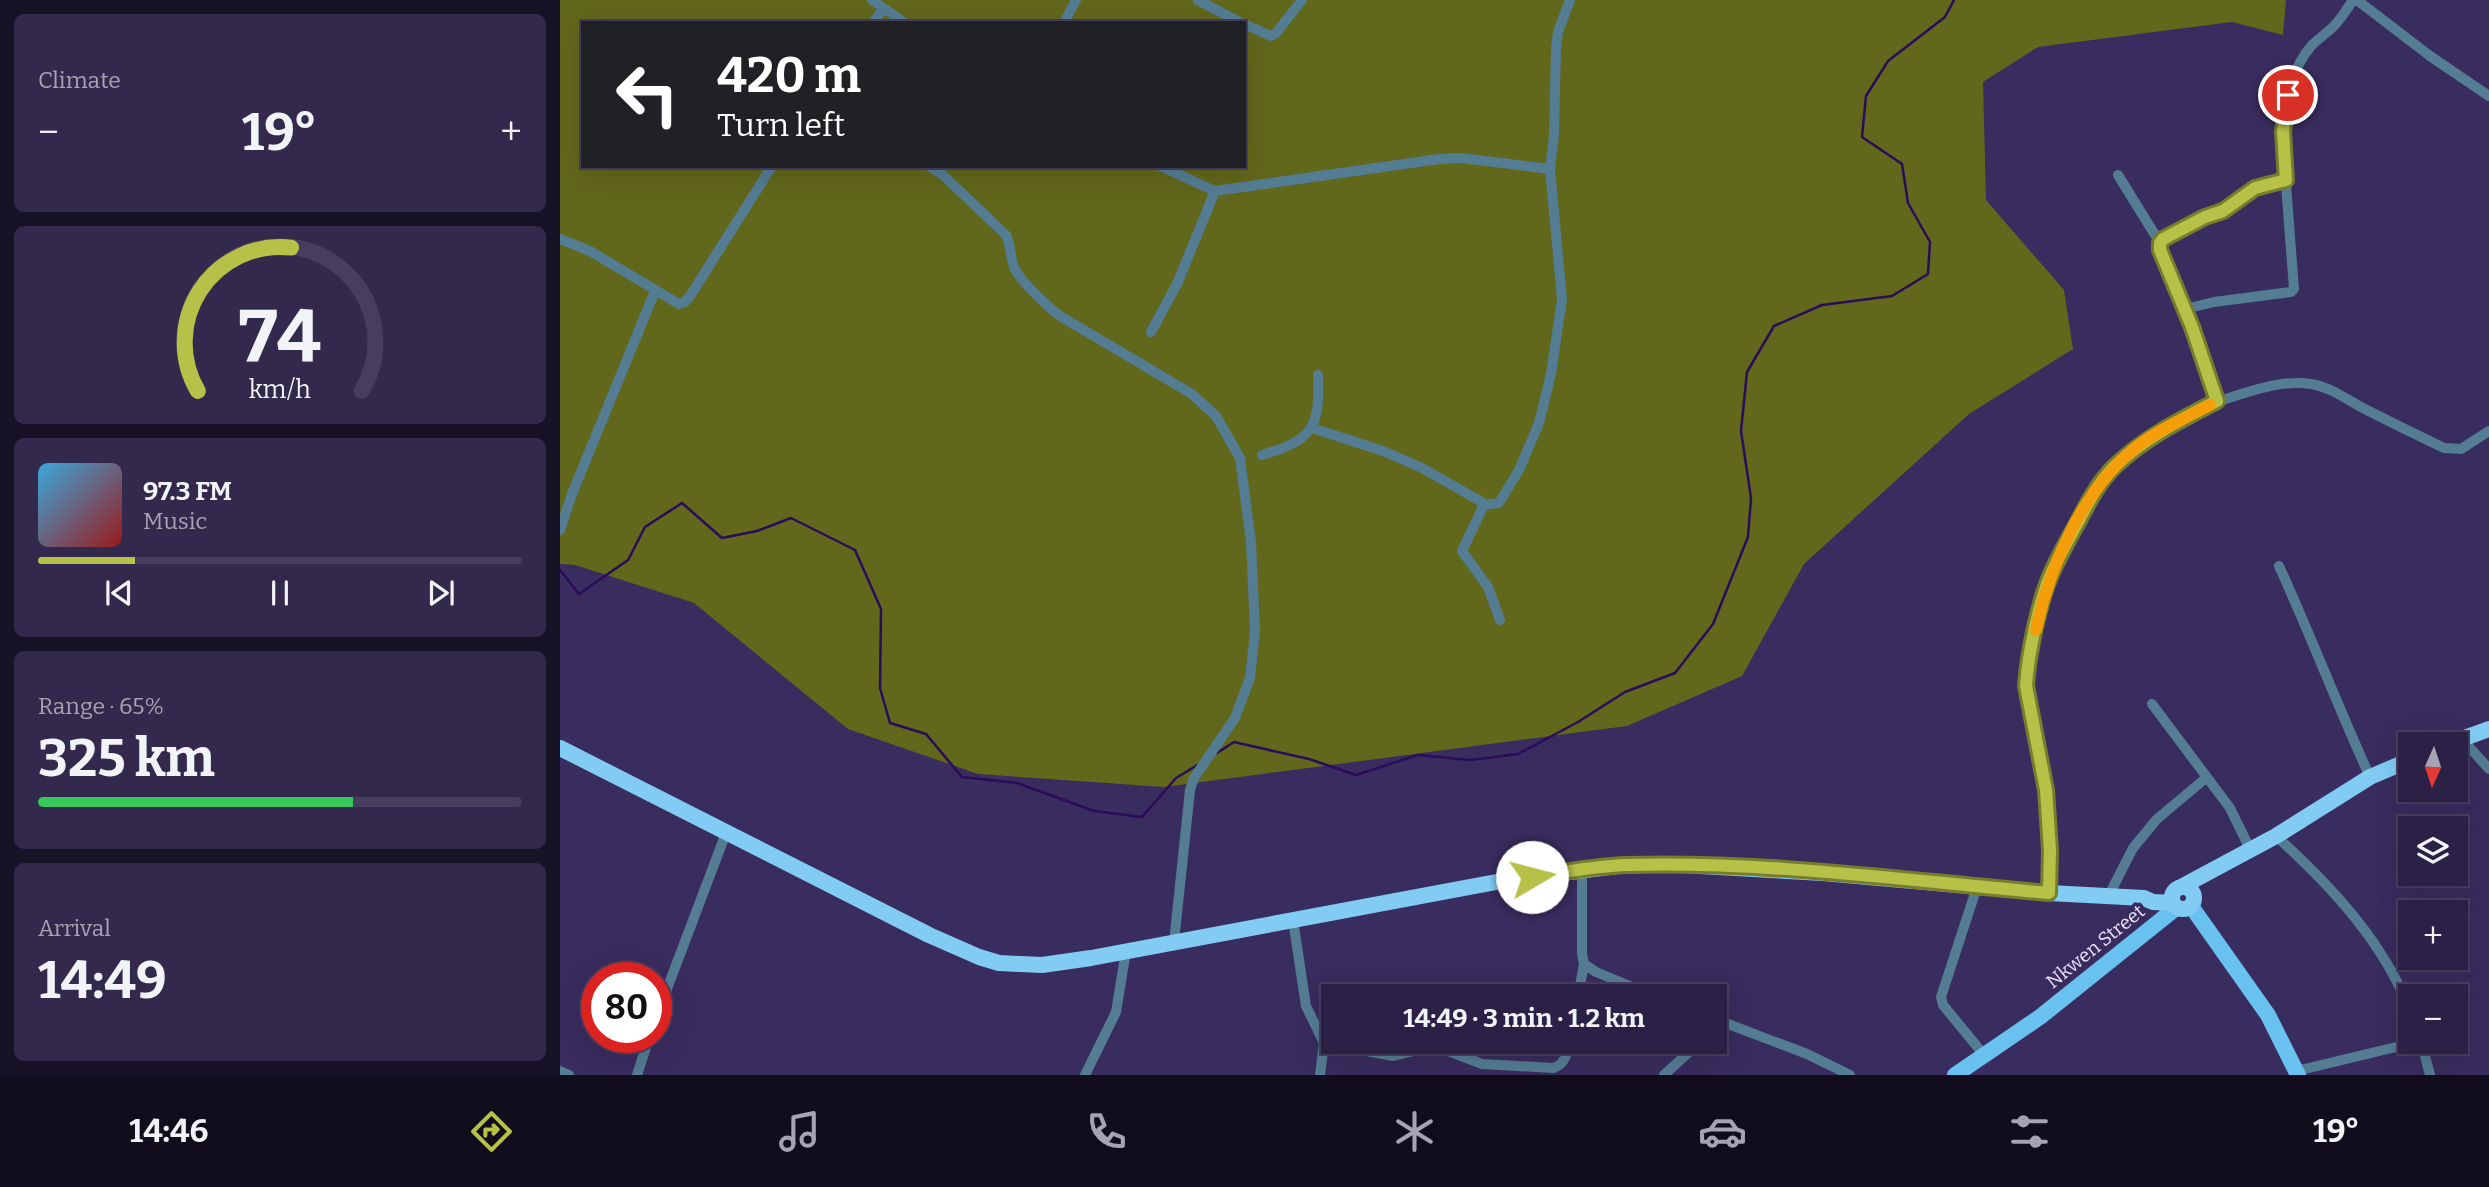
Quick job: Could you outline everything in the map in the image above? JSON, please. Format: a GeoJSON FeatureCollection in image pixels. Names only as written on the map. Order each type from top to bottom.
{"type":"FeatureCollection","features":[{"type":"Feature","properties":{"kind":"highway"},"geometry":{"type":"LineString","coordinates":[[2468,736],[2489,729]]}},
{"type":"Feature","properties":{"kind":"highway"},"geometry":{"type":"LineString","coordinates":[[560,748],[929,935],[999,963],[1042,965],[1507,880],[1625,865],[1731,867],[1824,873],[2049,893],[2144,898],[2153,902],[2181,899],[2223,864],[2276,836],[2370,777],[2398,765]]}},
{"type":"Feature","properties":{"kind":"main road","name":"Nkwen Street"},"geometry":{"type":"LineString","coordinates":[[1955,1075],[2040,1017],[2181,899]]}},
{"type":"Feature","properties":{"kind":"main road"},"geometry":{"type":"LineString","coordinates":[[2181,899],[2268,1015],[2297,1073]]}},
{"type":"Feature","properties":{"kind":"street"},"geometry":{"type":"LineString","coordinates":[[872,0],[902,21]]}},
{"type":"Feature","properties":{"kind":"street"},"geometry":{"type":"LineString","coordinates":[[1065,21],[1076,0]]}},
{"type":"Feature","properties":{"kind":"street"},"geometry":{"type":"LineString","coordinates":[[1198,0],[1237,21]]}},
{"type":"Feature","properties":{"kind":"street"},"geometry":{"type":"LineString","coordinates":[[1246,25],[1271,36],[1302,0]]}},
{"type":"Feature","properties":{"kind":"street"},"geometry":{"type":"LineString","coordinates":[[1312,428],[1372,447],[1422,468],[1483,505],[1499,503],[1519,470],[1539,423],[1551,374],[1562,299],[1550,169],[1554,135],[1556,48],[1558,32],[1570,0]]}},
{"type":"Feature","properties":{"kind":"street"},"geometry":{"type":"LineString","coordinates":[[2185,309],[2214,302],[2291,292],[2294,289],[2283,132],[2293,75],[2314,43],[2337,23],[2355,0],[2489,96]]}},
{"type":"Feature","properties":{"kind":"street"},"geometry":{"type":"LineString","coordinates":[[874,21],[883,9]]}},
{"type":"Feature","properties":{"kind":"street"},"geometry":{"type":"LineString","coordinates":[[1164,168],[1215,191],[1439,159],[1461,158],[1550,169]]}},
{"type":"Feature","properties":{"kind":"street"},"geometry":{"type":"LineString","coordinates":[[560,239],[590,251],[673,302],[685,302],[771,168]]}},
{"type":"Feature","properties":{"kind":"street"},"geometry":{"type":"LineString","coordinates":[[932,168],[943,175],[1006,235],[1011,245],[1014,268],[1045,305],[1192,394],[1216,416],[1240,458],[1251,542],[1255,631],[1250,678],[1235,718],[1194,778],[1190,790],[1174,942]]}},
{"type":"Feature","properties":{"kind":"street"},"geometry":{"type":"LineString","coordinates":[[2118,175],[2160,243],[2160,250],[2185,309],[2217,401]]}},
{"type":"Feature","properties":{"kind":"street"},"geometry":{"type":"LineString","coordinates":[[2160,243],[2205,217],[2223,211],[2255,188],[2286,180]]}},
{"type":"Feature","properties":{"kind":"street"},"geometry":{"type":"LineString","coordinates":[[1151,332],[1177,284],[1215,191]]}},
{"type":"Feature","properties":{"kind":"street"},"geometry":{"type":"LineString","coordinates":[[560,530],[572,494],[655,291]]}},
{"type":"Feature","properties":{"kind":"street"},"geometry":{"type":"LineString","coordinates":[[1262,455],[1289,447],[1312,428],[1319,400],[1318,375]]}},
{"type":"Feature","properties":{"kind":"street"},"geometry":{"type":"LineString","coordinates":[[2049,893],[2050,850],[2046,790],[2026,686],[2027,671],[2040,608],[2051,574],[2094,491],[2112,469],[2137,447],[2169,426],[2217,401],[2268,386],[2310,384],[2325,387],[2444,448],[2461,449],[2489,431]]}},
{"type":"Feature","properties":{"kind":"street"},"geometry":{"type":"LineString","coordinates":[[1483,505],[1462,551],[1488,587],[1500,620]]}},
{"type":"Feature","properties":{"kind":"street"},"geometry":{"type":"LineString","coordinates":[[2279,566],[2370,777]]}},
{"type":"Feature","properties":{"kind":"street"},"geometry":{"type":"LineString","coordinates":[[2152,704],[2230,808],[2250,849]]}},
{"type":"Feature","properties":{"kind":"street"},"geometry":{"type":"LineString","coordinates":[[2468,752],[2489,769]]}},
{"type":"Feature","properties":{"kind":"street"},"geometry":{"type":"LineString","coordinates":[[2108,897],[2133,848],[2157,819],[2206,778]]}},
{"type":"Feature","properties":{"kind":"street"},"geometry":{"type":"LineString","coordinates":[[672,976],[726,833]]}},
{"type":"Feature","properties":{"kind":"street"},"geometry":{"type":"LineString","coordinates":[[2276,836],[2320,879],[2362,929],[2391,968],[2398,984]]}},
{"type":"Feature","properties":{"kind":"street"},"geometry":{"type":"LineString","coordinates":[[1580,984],[1584,964],[1582,869]]}},
{"type":"Feature","properties":{"kind":"street"},"geometry":{"type":"LineString","coordinates":[[1977,887],[1941,997],[1943,1005],[1984,1055]]}},
{"type":"Feature","properties":{"kind":"street"},"geometry":{"type":"LineString","coordinates":[[1293,920],[1306,1006],[1321,1037]]}},
{"type":"Feature","properties":{"kind":"street"},"geometry":{"type":"LineString","coordinates":[[1085,1075],[1116,1012],[1126,951]]}},
{"type":"Feature","properties":{"kind":"street"},"geometry":{"type":"LineString","coordinates":[[1584,964],[1625,984]]}},
{"type":"Feature","properties":{"kind":"street"},"geometry":{"type":"LineString","coordinates":[[1727,1026],[1807,1054],[1850,1075]]}},
{"type":"Feature","properties":{"kind":"street"},"geometry":{"type":"LineString","coordinates":[[2297,1073],[2398,1047]]}},
{"type":"Feature","properties":{"kind":"street"},"geometry":{"type":"LineString","coordinates":[[637,1075],[644,1053]]}},
{"type":"Feature","properties":{"kind":"street"},"geometry":{"type":"LineString","coordinates":[[1320,1075],[1323,1054]]}},
{"type":"Feature","properties":{"kind":"street"},"geometry":{"type":"LineString","coordinates":[[1382,1054],[1401,1054]]}},
{"type":"Feature","properties":{"kind":"street"},"geometry":{"type":"LineString","coordinates":[[1456,1054],[1482,1064],[1555,1068],[1561,1065],[1567,1054]]}},
{"type":"Feature","properties":{"kind":"street"},"geometry":{"type":"LineString","coordinates":[[1664,1075],[1687,1054]]}},
{"type":"Feature","properties":{"kind":"street"},"geometry":{"type":"LineString","coordinates":[[2424,1054],[2430,1075]]}},
{"type":"Feature","properties":{"kind":"street"},"geometry":{"type":"LineString","coordinates":[[560,1071],[569,1075]]}},
{"type":"Feature","properties":{"kind":"green space"},"geometry":{"type":"Polygon","coordinates":[[[560,0],[2286,0],[2283,35],[2232,22],[2038,47],[1983,82],[1986,200],[2064,290],[2073,349],[1969,414],[1804,564],[1742,676],[1627,726],[1164,787],[978,774],[848,729],[694,603],[575,565],[560,564],[560,0]]]}},
{"type":"Feature","properties":{"kind":"waterway"},"geometry":{"type":"LineString","coordinates":[[1217,753],[1234,742],[1309,759],[1356,775],[1418,755],[1470,760],[1518,754],[1578,722],[1625,692],[1675,673],[1713,624],[1748,537],[1751,498],[1741,431],[1747,372],[1774,326],[1822,305],[1892,296],[1928,274],[1930,242],[1908,203],[1902,164],[1862,137],[1866,96],[1888,61],[1945,17],[1954,0]]}},
{"type":"Feature","properties":{"kind":"waterway"},"geometry":{"type":"LineString","coordinates":[[560,570],[579,594],[628,560],[645,527],[682,503],[722,538],[757,531],[791,518],[855,550],[881,609],[880,688],[890,723],[926,734],[962,777],[1017,783],[1094,811],[1142,817],[1176,778],[1199,764]]}},
{"type":"Feature","properties":{"kind":"slow traffic"},"geometry":{"type":"LineString","coordinates":[[2036,630],[2051,574],[2094,491],[2112,469],[2137,447],[2169,426],[2210,405]]}},
{"type":"Feature","properties":{"kind":"route"},"geometry":{"type":"LineString","coordinates":[[1532,877],[1625,865],[1682,865],[1824,873],[2049,893],[2050,850],[2046,790],[2026,686],[2040,608],[2051,574],[2094,491],[2112,469],[2137,447],[2169,426],[2217,401],[2192,327],[2160,250],[2160,243],[2205,217],[2223,211],[2255,188],[2286,180],[2283,132],[2288,95]]}}]}
